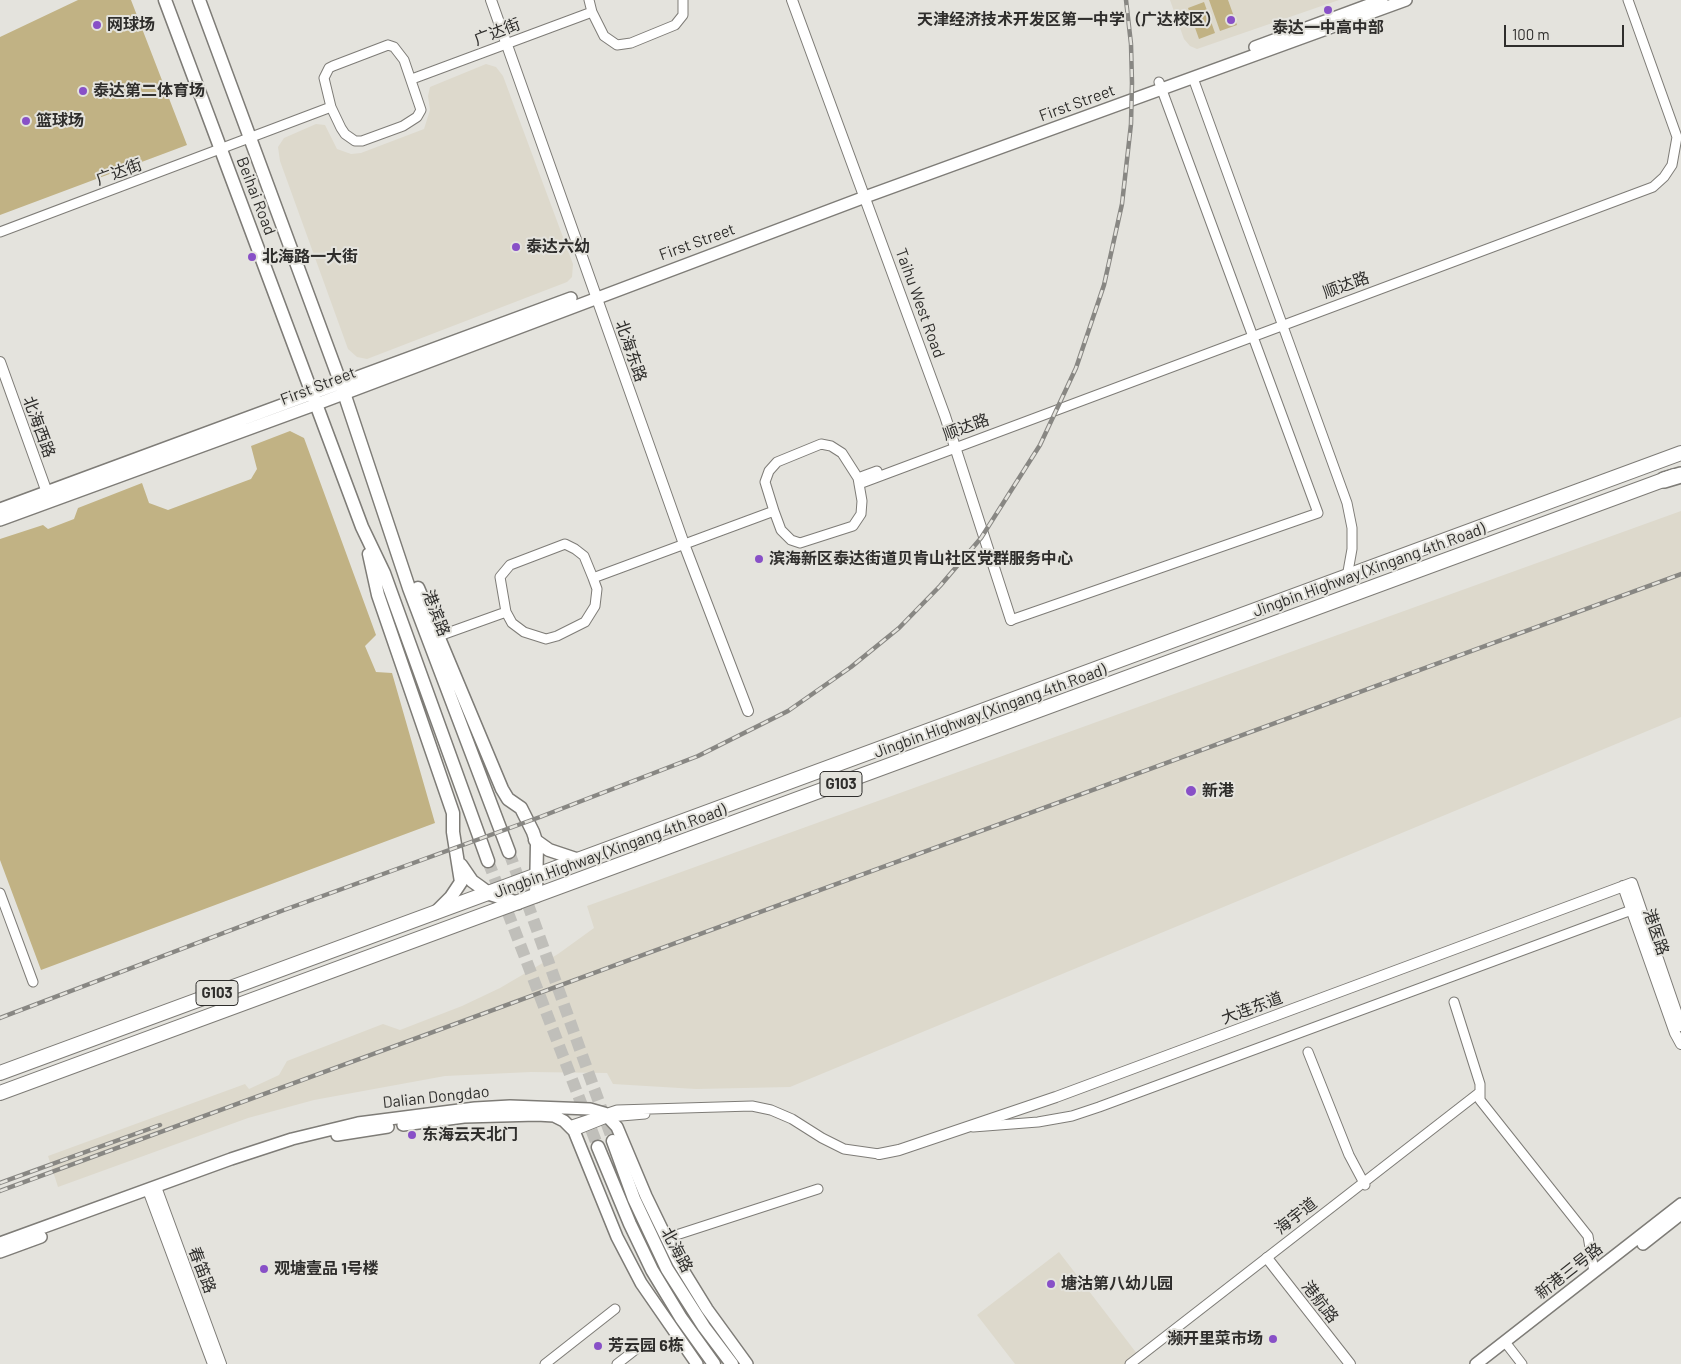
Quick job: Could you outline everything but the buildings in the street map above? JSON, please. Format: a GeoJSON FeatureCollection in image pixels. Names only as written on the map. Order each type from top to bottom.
{"type":"FeatureCollection","features":[{"type":"Feature","properties":{"kind":"highway","name":"Jingbin Highway (Xingang 4th Road)"},"geometry":{"type":"LineString","coordinates":[[0,1073],[490,894],[1681,453]]}},
{"type":"Feature","properties":{"kind":"highway"},"geometry":{"type":"LineString","coordinates":[[1664,480],[1681,474]]}},
{"type":"Feature","properties":{"kind":"highway","name":"Jingbin Highway (Xingang 4th Road)"},"geometry":{"type":"LineString","coordinates":[[0,1093],[1664,480]]}},
{"type":"Feature","properties":{"kind":"main road","name":"Beihai Road"},"geometry":{"type":"LineString","coordinates":[[164,0],[362,527]]}},
{"type":"Feature","properties":{"kind":"main road","name":"Beihai Road"},"geometry":{"type":"LineString","coordinates":[[199,0],[342,388]]}},
{"type":"Feature","properties":{"kind":"main road","name":"First Street"},"geometry":{"type":"LineString","coordinates":[[0,520],[49,497],[596,293],[1160,86],[1382,0]]}},
{"type":"Feature","properties":{"kind":"main road","name":"First Street"},"geometry":{"type":"LineString","coordinates":[[1160,86],[1193,78],[1406,0]]}},
{"type":"Feature","properties":{"kind":"main road","name":"港滨路"},"geometry":{"type":"LineString","coordinates":[[342,388],[388,520],[409,588],[509,852]]}},
{"type":"Feature","properties":{"kind":"main road","name":"First Street"},"geometry":{"type":"LineString","coordinates":[[0,508],[49,497]]}},
{"type":"Feature","properties":{"kind":"main road"},"geometry":{"type":"LineString","coordinates":[[388,520],[439,636],[502,789],[508,799],[521,808],[535,840],[536,896]]}},
{"type":"Feature","properties":{"kind":"main road"},"geometry":{"type":"LineString","coordinates":[[362,527],[378,595],[453,814],[452,832],[461,882],[451,897],[434,913]]}},
{"type":"Feature","properties":{"kind":"main road"},"geometry":{"type":"LineString","coordinates":[[362,527],[384,573],[488,861]]}},
{"type":"Feature","properties":{"kind":"main road"},"geometry":{"type":"LineString","coordinates":[[535,840],[549,850],[579,860]]}},
{"type":"Feature","properties":{"kind":"main road"},"geometry":{"type":"LineString","coordinates":[[457,858],[472,881],[490,894],[518,903]]}},
{"type":"Feature","properties":{"kind":"main road","name":"Dalian Dongdao"},"geometry":{"type":"LineString","coordinates":[[0,1252],[292,1140],[358,1123],[475,1108],[510,1106],[588,1108],[606,1115]]}},
{"type":"Feature","properties":{"kind":"main road"},"geometry":{"type":"LineString","coordinates":[[606,1115],[617,1127],[646,1196],[699,1296],[747,1364]]}},
{"type":"Feature","properties":{"kind":"main road","name":"Dalian Dongdao"},"geometry":{"type":"LineString","coordinates":[[0,1244],[153,1192],[330,1136],[464,1117],[554,1116],[572,1128]]}},
{"type":"Feature","properties":{"kind":"main road"},"geometry":{"type":"LineString","coordinates":[[572,1128],[617,1237],[641,1283],[697,1364]]}},
{"type":"Feature","properties":{"kind":"main road","name":"北海路"},"geometry":{"type":"LineString","coordinates":[[613,1141],[634,1199],[667,1269],[704,1327],[732,1364]]}},
{"type":"Feature","properties":{"kind":"main road","name":"北海路"},"geometry":{"type":"LineString","coordinates":[[598,1147],[627,1218],[652,1270],[681,1318],[714,1364]]}},
{"type":"Feature","properties":{"kind":"main road","name":"新港三号路"},"geometry":{"type":"LineString","coordinates":[[1487,1364],[1594,1272],[1681,1204]]}},
{"type":"Feature","properties":{"kind":"main road","name":"新港三号路"},"geometry":{"type":"LineString","coordinates":[[1476,1364],[1507,1345],[1681,1214]]}},
{"type":"Feature","properties":{"kind":"street","name":"北海东路"},"geometry":{"type":"LineString","coordinates":[[491,0],[684,544],[748,711]]}},
{"type":"Feature","properties":{"kind":"street"},"geometry":{"type":"LineString","coordinates":[[589,0],[592,12],[609,42],[616,45],[624,45],[675,25],[682,15],[683,0]]}},
{"type":"Feature","properties":{"kind":"street","name":"Taihu West Road"},"geometry":{"type":"LineString","coordinates":[[792,0],[867,193]]}},
{"type":"Feature","properties":{"kind":"street","name":"Taihu West Road"},"geometry":{"type":"LineString","coordinates":[[798,0],[957,444],[1013,619]]}},
{"type":"Feature","properties":{"kind":"street","name":"顺达路"},"geometry":{"type":"LineString","coordinates":[[1282,323],[1644,187],[1659,178],[1670,159],[1673,145],[1671,132],[1623,0]]}},
{"type":"Feature","properties":{"kind":"street","name":"顺达路"},"geometry":{"type":"LineString","coordinates":[[859,481],[1252,334],[1647,190],[1660,182],[1672,164],[1677,137],[1628,0]]}},
{"type":"Feature","properties":{"kind":"street","name":"广达街"},"geometry":{"type":"LineString","coordinates":[[412,79],[592,12]]}},
{"type":"Feature","properties":{"kind":"street"},"geometry":{"type":"LineString","coordinates":[[388,45],[394,47],[404,60],[421,110],[417,117],[403,126],[362,141],[355,141],[345,134],[331,107],[324,78],[329,68],[388,45]]}},
{"type":"Feature","properties":{"kind":"street"},"geometry":{"type":"LineString","coordinates":[[1193,78],[1347,503],[1352,528],[1352,549],[1347,577]]}},
{"type":"Feature","properties":{"kind":"street"},"geometry":{"type":"LineString","coordinates":[[1013,619],[1318,513],[1160,86]]}},
{"type":"Feature","properties":{"kind":"street","name":"广达街"},"geometry":{"type":"LineString","coordinates":[[0,232],[249,140],[331,107]]}},
{"type":"Feature","properties":{"kind":"street","name":"北海西路"},"geometry":{"type":"LineString","coordinates":[[0,362],[49,497]]}},
{"type":"Feature","properties":{"kind":"street"},"geometry":{"type":"LineString","coordinates":[[821,444],[831,446],[842,453],[859,481],[861,514],[852,526],[800,543],[791,540],[781,530],[765,482],[769,471],[777,462],[821,444]]}},
{"type":"Feature","properties":{"kind":"street"},"geometry":{"type":"LineString","coordinates":[[593,578],[774,511]]}},
{"type":"Feature","properties":{"kind":"street"},"geometry":{"type":"LineString","coordinates":[[565,544],[575,548],[584,556],[593,578],[597,588],[595,606],[585,622],[557,636],[546,639],[524,632],[512,623],[506,612],[500,576],[510,565],[565,544]]}},
{"type":"Feature","properties":{"kind":"street"},"geometry":{"type":"LineString","coordinates":[[439,636],[506,612]]}},
{"type":"Feature","properties":{"kind":"street","name":"港医路"},"geometry":{"type":"LineString","coordinates":[[1628,885],[1681,1026]]}},
{"type":"Feature","properties":{"kind":"street","name":"大连东道"},"geometry":{"type":"LineString","coordinates":[[879,1154],[899,1150],[1056,1097],[1628,885]]}},
{"type":"Feature","properties":{"kind":"street"},"geometry":{"type":"LineString","coordinates":[[0,893],[33,982]]}},
{"type":"Feature","properties":{"kind":"street"},"geometry":{"type":"LineString","coordinates":[[963,1127],[1007,1126],[1072,1116],[1636,908]]}},
{"type":"Feature","properties":{"kind":"street","name":"港医路"},"geometry":{"type":"LineString","coordinates":[[1636,908],[1675,1032],[1681,1044]]}},
{"type":"Feature","properties":{"kind":"street"},"geometry":{"type":"LineString","coordinates":[[1454,1002],[1480,1084],[1481,1102],[1588,1236],[1594,1272]]}},
{"type":"Feature","properties":{"kind":"street"},"geometry":{"type":"LineString","coordinates":[[1308,1052],[1349,1155],[1364,1184]]}},
{"type":"Feature","properties":{"kind":"street","name":"海宇道"},"geometry":{"type":"LineString","coordinates":[[1130,1364],[1480,1094]]}},
{"type":"Feature","properties":{"kind":"street"},"geometry":{"type":"LineString","coordinates":[[572,1128],[606,1115],[760,1112],[781,1118],[843,1152],[866,1158],[879,1154]]}},
{"type":"Feature","properties":{"kind":"street"},"geometry":{"type":"LineString","coordinates":[[667,1238],[818,1189]]}},
{"type":"Feature","properties":{"kind":"street","name":"春笛路"},"geometry":{"type":"LineString","coordinates":[[153,1192],[213,1364]]}},
{"type":"Feature","properties":{"kind":"street","name":"春笛路"},"geometry":{"type":"LineString","coordinates":[[153,1192],[221,1364]]}},
{"type":"Feature","properties":{"kind":"street","name":"海宇道"},"geometry":{"type":"LineString","coordinates":[[1135,1364],[1266,1260]]}},
{"type":"Feature","properties":{"kind":"street","name":"港航路"},"geometry":{"type":"LineString","coordinates":[[1266,1260],[1344,1364]]}},
{"type":"Feature","properties":{"kind":"street","name":"港航路"},"geometry":{"type":"LineString","coordinates":[[1266,1260],[1350,1364]]}},
{"type":"Feature","properties":{"kind":"street"},"geometry":{"type":"LineString","coordinates":[[545,1364],[615,1309]]}},
{"type":"Feature","properties":{"kind":"street"},"geometry":{"type":"LineString","coordinates":[[617,1364],[644,1343]]}},
{"type":"Feature","properties":{"kind":"street"},"geometry":{"type":"LineString","coordinates":[[1507,1345],[1522,1364]]}},
{"type":"Feature","properties":{"kind":"shaded area","name":"泰达第二体育场"},"geometry":{"type":"Polygon","coordinates":[[[78,0],[131,0],[187,145],[0,215],[0,37],[78,0]]]}},
{"type":"Feature","properties":{"kind":"shaded area","name":"天津经济技术开发区第一中学（广达校区）"},"geometry":{"type":"Polygon","coordinates":[[[1170,0],[1339,0],[1197,49],[1190,46],[1184,39],[1170,0]]]}},
{"type":"Feature","properties":{"kind":"shaded area"},"geometry":{"type":"Polygon","coordinates":[[[1209,0],[1228,0],[1237,25],[1220,31],[1209,0]]]}},
{"type":"Feature","properties":{"kind":"shaded area"},"geometry":{"type":"Polygon","coordinates":[[[1204,2],[1215,33],[1199,39],[1188,8],[1204,2]]]}},
{"type":"Feature","properties":{"kind":"shaded area"},"geometry":{"type":"Polygon","coordinates":[[[486,64],[496,67],[503,76],[573,264],[572,277],[567,282],[367,359],[357,357],[348,349],[280,161],[278,147],[284,138],[316,124],[325,125],[337,149],[351,154],[361,153],[424,129],[430,110],[428,96],[430,87],[486,64]]]}},
{"type":"Feature","properties":{"kind":"shaded area"},"geometry":{"type":"Polygon","coordinates":[[[290,431],[304,438],[376,635],[365,646],[376,672],[392,673],[435,823],[41,970],[0,860],[0,539],[43,525],[48,529],[74,519],[78,508],[142,483],[149,503],[168,510],[251,479],[257,469],[251,446],[290,431]]]}},
{"type":"Feature","properties":{"kind":"shaded area"},"geometry":{"type":"Polygon","coordinates":[[[1681,511],[1681,717],[790,1087],[696,1089],[613,1084],[607,1073],[531,1072],[445,1076],[314,1100],[248,1118],[58,1187],[48,1156],[245,1084],[249,1089],[279,1075],[287,1061],[383,1024],[400,1030],[462,1006],[500,988],[558,954],[594,928],[587,906],[1681,511]]]}},
{"type":"Feature","properties":{"kind":"shaded area","name":"塘沽第八幼儿园"},"geometry":{"type":"Polygon","coordinates":[[[1059,1252],[1138,1355],[1126,1364],[1015,1364],[977,1315],[1059,1252]]]}},
{"type":"Feature","properties":{"kind":"tunnel"},"geometry":{"type":"LineString","coordinates":[[509,852],[613,1141]]}},
{"type":"Feature","properties":{"kind":"tunnel"},"geometry":{"type":"LineString","coordinates":[[488,861],[598,1147]]}},
{"type":"Feature","properties":{"kind":"railway"},"geometry":{"type":"LineString","coordinates":[[0,1018],[284,910],[540,817],[698,756],[788,711],[851,667],[899,628],[940,586],[981,538],[1040,445],[1076,368],[1104,285],[1122,204],[1131,124],[1132,83],[1131,44],[1126,0]]}},
{"type":"Feature","properties":{"kind":"railway"},"geometry":{"type":"LineString","coordinates":[[0,1191],[1681,574]]}},
{"type":"Feature","properties":{"kind":"railway"},"geometry":{"type":"LineString","coordinates":[[0,1183],[160,1125]]}},
{"type":"Feature","properties":{"kind":"place","name":"泰达一中高中部"},"geometry":{"type":"Point","coordinates":[1328,10]}},
{"type":"Feature","properties":{"kind":"place","name":"天津经济技术开发区第一中学（广达校区）"},"geometry":{"type":"Point","coordinates":[1231,20]}},
{"type":"Feature","properties":{"kind":"place","name":"网球场"},"geometry":{"type":"Point","coordinates":[97,25]}},
{"type":"Feature","properties":{"kind":"place","name":"泰达第二体育场"},"geometry":{"type":"Point","coordinates":[83,91]}},
{"type":"Feature","properties":{"kind":"place","name":"篮球场"},"geometry":{"type":"Point","coordinates":[26,121]}},
{"type":"Feature","properties":{"kind":"place","name":"泰达六幼"},"geometry":{"type":"Point","coordinates":[516,247]}},
{"type":"Feature","properties":{"kind":"place","name":"北海路一大街"},"geometry":{"type":"Point","coordinates":[252,257]}},
{"type":"Feature","properties":{"kind":"place","name":"滨海新区泰达街道贝肯山社区党群服务中心"},"geometry":{"type":"Point","coordinates":[759,559]}},
{"type":"Feature","properties":{"kind":"place","name":"新港"},"geometry":{"type":"Point","coordinates":[1191,791]}},
{"type":"Feature","properties":{"kind":"place","name":"东海云天北门"},"geometry":{"type":"Point","coordinates":[412,1135]}},
{"type":"Feature","properties":{"kind":"place","name":"观塘壹品 1号楼"},"geometry":{"type":"Point","coordinates":[264,1269]}},
{"type":"Feature","properties":{"kind":"place","name":"塘沽第八幼儿园"},"geometry":{"type":"Point","coordinates":[1051,1284]}},
{"type":"Feature","properties":{"kind":"place","name":"濒开里菜市场"},"geometry":{"type":"Point","coordinates":[1273,1339]}},
{"type":"Feature","properties":{"kind":"place","name":"芳云园 6栋"},"geometry":{"type":"Point","coordinates":[598,1346]}}]}
